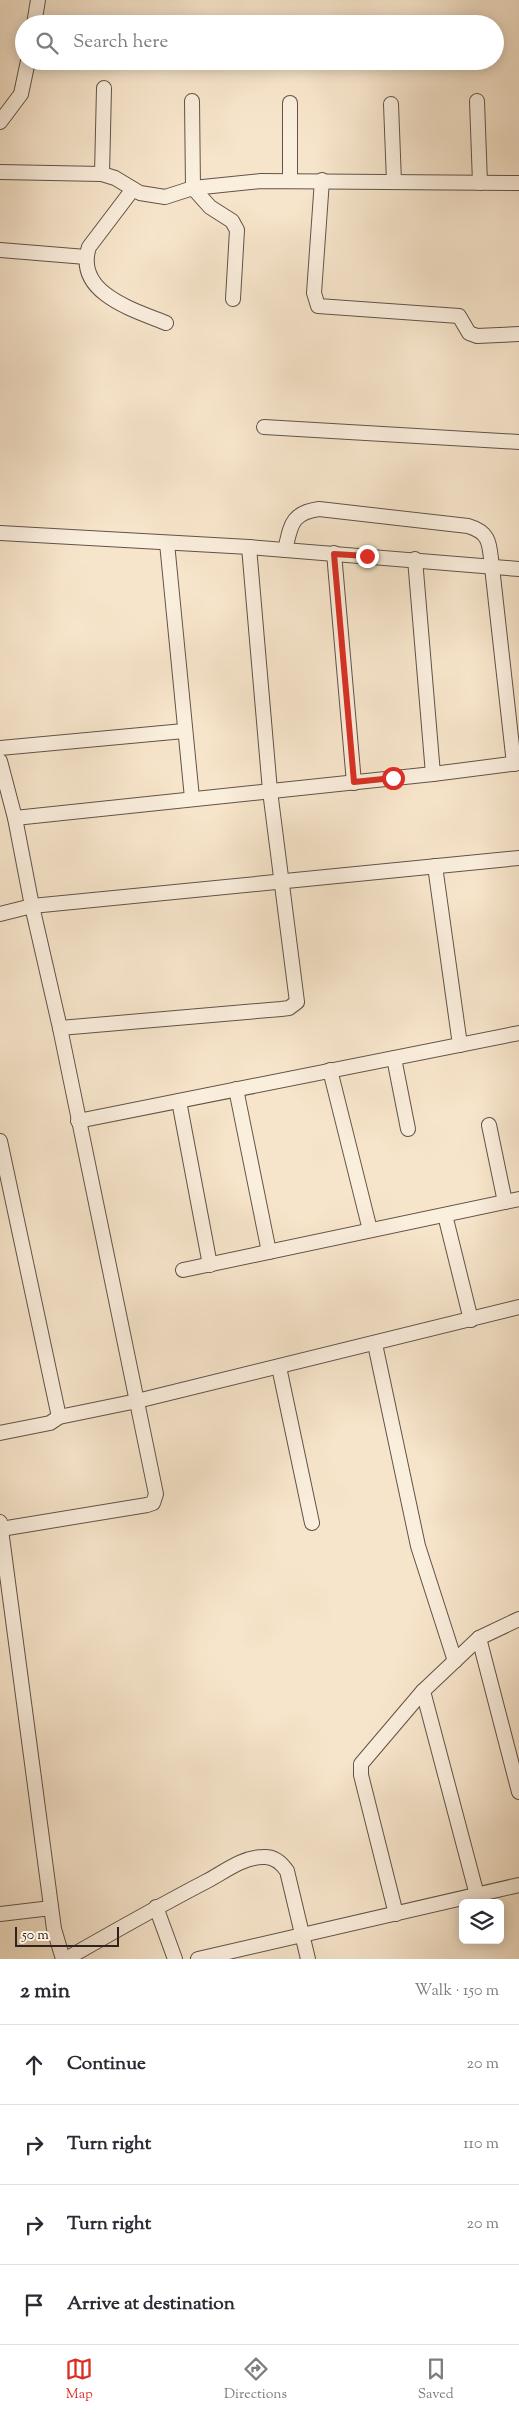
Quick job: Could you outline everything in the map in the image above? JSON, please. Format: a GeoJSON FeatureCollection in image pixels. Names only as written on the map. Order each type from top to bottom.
{"type":"FeatureCollection","features":[{"type":"Feature","properties":{"kind":"street"},"geometry":{"type":"LineString","coordinates":[[36,15],[38,0]]}},
{"type":"Feature","properties":{"kind":"street"},"geometry":{"type":"LineString","coordinates":[[0,122],[21,94],[26,70]]}},
{"type":"Feature","properties":{"kind":"street"},"geometry":{"type":"LineString","coordinates":[[102,174],[104,88]]}},
{"type":"Feature","properties":{"kind":"street"},"geometry":{"type":"LineString","coordinates":[[192,101],[193,188],[210,207],[235,225],[237,236],[233,299]]}},
{"type":"Feature","properties":{"kind":"street"},"geometry":{"type":"LineString","coordinates":[[477,102],[480,182]]}},
{"type":"Feature","properties":{"kind":"street"},"geometry":{"type":"LineString","coordinates":[[290,103],[290,181]]}},
{"type":"Feature","properties":{"kind":"street"},"geometry":{"type":"LineString","coordinates":[[391,104],[394,182]]}},
{"type":"Feature","properties":{"kind":"street"},"geometry":{"type":"LineString","coordinates":[[0,172],[102,174],[115,178],[133,189],[165,197],[193,188],[290,181],[519,182]]}},
{"type":"Feature","properties":{"kind":"street"},"geometry":{"type":"LineString","coordinates":[[322,180],[314,293],[318,306],[459,316],[469,333],[478,336],[519,334]]}},
{"type":"Feature","properties":{"kind":"street"},"geometry":{"type":"LineString","coordinates":[[133,189],[90,247],[86,257],[90,277],[110,299],[166,324]]}},
{"type":"Feature","properties":{"kind":"street"},"geometry":{"type":"LineString","coordinates":[[0,250],[86,257]]}},
{"type":"Feature","properties":{"kind":"street"},"geometry":{"type":"LineString","coordinates":[[264,427],[519,442]]}},
{"type":"Feature","properties":{"kind":"street"},"geometry":{"type":"LineString","coordinates":[[15,818],[517,764],[488,539],[477,529],[318,509],[305,511],[296,516],[290,531],[286,550]]}},
{"type":"Feature","properties":{"kind":"street"},"geometry":{"type":"LineString","coordinates":[[0,534],[249,547],[415,559],[519,569]]}},
{"type":"Feature","properties":{"kind":"street"},"geometry":{"type":"LineString","coordinates":[[167,543],[192,798]]}},
{"type":"Feature","properties":{"kind":"street"},"geometry":{"type":"LineString","coordinates":[[60,1028],[289,1008],[297,1002],[298,995],[270,792],[249,547]]}},
{"type":"Feature","properties":{"kind":"street"},"geometry":{"type":"LineString","coordinates":[[334,554],[354,782]]}},
{"type":"Feature","properties":{"kind":"street"},"geometry":{"type":"LineString","coordinates":[[415,559],[433,774]]}},
{"type":"Feature","properties":{"kind":"street"},"geometry":{"type":"LineString","coordinates":[[0,748],[184,731]]}},
{"type":"Feature","properties":{"kind":"street"},"geometry":{"type":"LineString","coordinates":[[0,761],[15,818],[32,906],[60,1028],[156,1494],[152,1503],[1,1525],[56,1941],[65,1959],[86,1954],[156,1907],[245,1861],[263,1856],[274,1858],[282,1863],[287,1871],[308,1959]]}},
{"type":"Feature","properties":{"kind":"street"},"geometry":{"type":"LineString","coordinates":[[0,914],[32,906],[519,858]]}},
{"type":"Feature","properties":{"kind":"street"},"geometry":{"type":"LineString","coordinates":[[435,866],[460,1045]]}},
{"type":"Feature","properties":{"kind":"street"},"geometry":{"type":"LineString","coordinates":[[78,1121],[519,1033]]}},
{"type":"Feature","properties":{"kind":"street"},"geometry":{"type":"LineString","coordinates":[[394,1058],[408,1129]]}},
{"type":"Feature","properties":{"kind":"street"},"geometry":{"type":"LineString","coordinates":[[330,1070],[370,1230]]}},
{"type":"Feature","properties":{"kind":"street"},"geometry":{"type":"LineString","coordinates":[[236,1089],[269,1252]]}},
{"type":"Feature","properties":{"kind":"street"},"geometry":{"type":"LineString","coordinates":[[178,1101],[210,1264]]}},
{"type":"Feature","properties":{"kind":"street"},"geometry":{"type":"LineString","coordinates":[[183,1270],[512,1201],[489,1125]]}},
{"type":"Feature","properties":{"kind":"street"},"geometry":{"type":"LineString","coordinates":[[0,1141],[59,1417]]}},
{"type":"Feature","properties":{"kind":"street"},"geometry":{"type":"LineString","coordinates":[[445,1215],[471,1320]]}},
{"type":"Feature","properties":{"kind":"street"},"geometry":{"type":"LineString","coordinates":[[0,1433],[50,1423],[59,1417],[137,1401],[519,1308]]}},
{"type":"Feature","properties":{"kind":"street"},"geometry":{"type":"LineString","coordinates":[[375,1344],[418,1546],[455,1661]]}},
{"type":"Feature","properties":{"kind":"street"},"geometry":{"type":"LineString","coordinates":[[279,1367],[312,1523]]}},
{"type":"Feature","properties":{"kind":"street"},"geometry":{"type":"LineString","coordinates":[[396,1914],[360,1767],[364,1759],[424,1691],[479,1638],[519,1619]]}},
{"type":"Feature","properties":{"kind":"street"},"geometry":{"type":"LineString","coordinates":[[479,1638],[519,1792]]}},
{"type":"Feature","properties":{"kind":"street"},"geometry":{"type":"LineString","coordinates":[[424,1691],[477,1895]]}},
{"type":"Feature","properties":{"kind":"street"},"geometry":{"type":"LineString","coordinates":[[198,1959],[519,1885]]}},
{"type":"Feature","properties":{"kind":"street"},"geometry":{"type":"LineString","coordinates":[[156,1907],[175,1959]]}},
{"type":"Feature","properties":{"kind":"street"},"geometry":{"type":"LineString","coordinates":[[0,1914],[51,1908]]}},
{"type":"Feature","properties":{"kind":"route"},"geometry":{"type":"LineString","coordinates":[[367,556],[334,554],[354,782],[393,778]]}}]}
